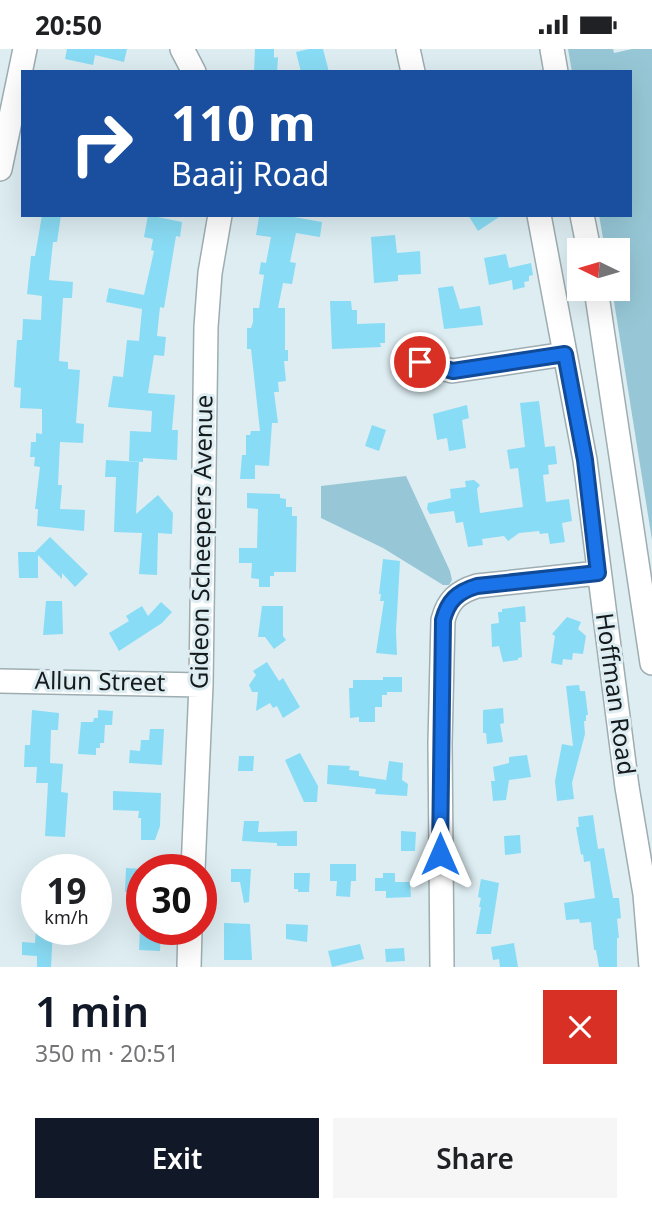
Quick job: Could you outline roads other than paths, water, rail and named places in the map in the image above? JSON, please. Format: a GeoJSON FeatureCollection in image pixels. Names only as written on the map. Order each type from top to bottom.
{"type":"FeatureCollection","features":[{"type":"Feature","properties":{"kind":"street"},"geometry":{"type":"LineString","coordinates":[[0,169],[25,49]]}},
{"type":"Feature","properties":{"kind":"street"},"geometry":{"type":"LineString","coordinates":[[182,49],[193,70]]}},
{"type":"Feature","properties":{"kind":"street"},"geometry":{"type":"LineString","coordinates":[[408,49],[413,70]]}},
{"type":"Feature","properties":{"kind":"street"},"geometry":{"type":"LineString","coordinates":[[552,49],[556,70]]}},
{"type":"Feature","properties":{"kind":"street","name":"Gideon Scheepers Avenue"},"geometry":{"type":"LineString","coordinates":[[194,854],[201,685],[206,327],[210,273],[220,217]]}},
{"type":"Feature","properties":{"kind":"street","name":"Hoffman Road"},"geometry":{"type":"LineString","coordinates":[[539,217],[583,446],[627,787],[645,894],[651,967]]}},
{"type":"Feature","properties":{"kind":"street"},"geometry":{"type":"LineString","coordinates":[[582,217],[587,238]]}},
{"type":"Feature","properties":{"kind":"street"},"geometry":{"type":"LineString","coordinates":[[598,301],[652,663]]}},
{"type":"Feature","properties":{"kind":"street"},"geometry":{"type":"LineString","coordinates":[[420,362],[453,371],[565,354]]}},
{"type":"Feature","properties":{"kind":"street"},"geometry":{"type":"LineString","coordinates":[[442,967],[440,729],[443,620],[447,604],[462,591],[477,586],[598,573]]}},
{"type":"Feature","properties":{"kind":"street","name":"Allun Street"},"geometry":{"type":"LineString","coordinates":[[0,681],[201,685]]}},
{"type":"Feature","properties":{"kind":"street"},"geometry":{"type":"LineString","coordinates":[[189,967],[190,945]]}}]}
